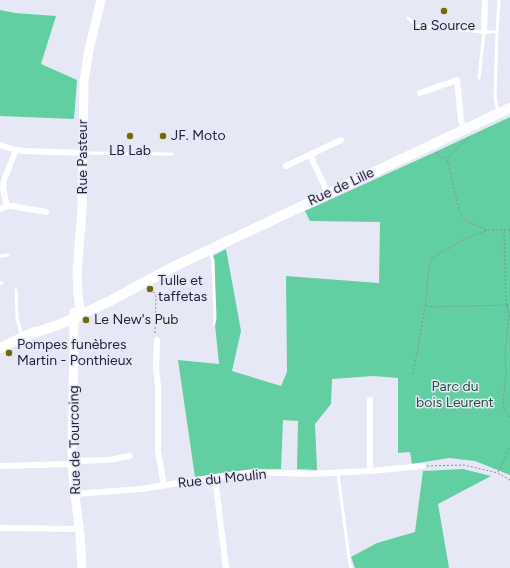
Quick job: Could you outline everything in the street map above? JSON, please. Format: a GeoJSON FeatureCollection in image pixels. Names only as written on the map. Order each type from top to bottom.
{"type":"FeatureCollection","features":[{"type":"Feature","properties":{"kind":"main road","name":"Rue Pasteur"},"geometry":{"type":"LineString","coordinates":[[77,313],[77,272],[82,211],[84,81],[101,0]]}},
{"type":"Feature","properties":{"kind":"main road","name":"Rue de Lille"},"geometry":{"type":"LineString","coordinates":[[77,313],[510,108]]}},
{"type":"Feature","properties":{"kind":"main road","name":"Rue de Lille"},"geometry":{"type":"LineString","coordinates":[[0,348],[25,336],[58,325],[126,285],[173,267]]}},
{"type":"Feature","properties":{"kind":"main road","name":"Rue de Tourcoing"},"geometry":{"type":"LineString","coordinates":[[77,313],[72,463],[82,568]]}},
{"type":"Feature","properties":{"kind":"street"},"geometry":{"type":"LineString","coordinates":[[484,32],[485,0]]}},
{"type":"Feature","properties":{"kind":"street"},"geometry":{"type":"LineString","coordinates":[[420,93],[457,80],[461,121],[465,129]]}},
{"type":"Feature","properties":{"kind":"street"},"geometry":{"type":"LineString","coordinates":[[286,166],[341,140]]}},
{"type":"Feature","properties":{"kind":"street"},"geometry":{"type":"LineString","coordinates":[[0,145],[24,151],[83,152]]}},
{"type":"Feature","properties":{"kind":"street"},"geometry":{"type":"LineString","coordinates":[[7,206],[3,188],[4,180],[16,150]]}},
{"type":"Feature","properties":{"kind":"street"},"geometry":{"type":"LineString","coordinates":[[310,155],[328,194]]}},
{"type":"Feature","properties":{"kind":"street"},"geometry":{"type":"LineString","coordinates":[[0,209],[7,206],[46,212]]}},
{"type":"Feature","properties":{"kind":"street"},"geometry":{"type":"LineString","coordinates":[[157,340],[156,369],[158,386],[158,451],[164,486]]}},
{"type":"Feature","properties":{"kind":"street"},"geometry":{"type":"LineString","coordinates":[[370,400],[370,471]]}},
{"type":"Feature","properties":{"kind":"street"},"geometry":{"type":"LineString","coordinates":[[0,466],[72,463],[108,460],[130,456]]}},
{"type":"Feature","properties":{"kind":"street","name":"Rue du Moulin"},"geometry":{"type":"LineString","coordinates":[[75,494],[136,490],[260,472],[303,474],[338,473],[422,466]]}},
{"type":"Feature","properties":{"kind":"street"},"geometry":{"type":"LineString","coordinates":[[215,478],[226,568]]}},
{"type":"Feature","properties":{"kind":"street"},"geometry":{"type":"LineString","coordinates":[[0,528],[79,528]]}},
{"type":"Feature","properties":{"kind":"lane"},"geometry":{"type":"LineString","coordinates":[[498,114],[495,96],[499,0]]}},
{"type":"Feature","properties":{"kind":"lane"},"geometry":{"type":"LineString","coordinates":[[408,18],[416,26],[497,32]]}},
{"type":"Feature","properties":{"kind":"lane"},"geometry":{"type":"LineString","coordinates":[[479,78],[484,32]]}},
{"type":"Feature","properties":{"kind":"lane"},"geometry":{"type":"LineString","coordinates":[[83,152],[172,154]]}},
{"type":"Feature","properties":{"kind":"lane"},"geometry":{"type":"LineString","coordinates":[[210,249],[213,260],[214,324]]}},
{"type":"Feature","properties":{"kind":"lane"},"geometry":{"type":"LineString","coordinates":[[0,256],[8,256]]}},
{"type":"Feature","properties":{"kind":"lane"},"geometry":{"type":"LineString","coordinates":[[16,290],[17,318],[25,336]]}},
{"type":"Feature","properties":{"kind":"lane"},"geometry":{"type":"LineString","coordinates":[[338,473],[351,568]]}},
{"type":"Feature","properties":{"kind":"path"},"geometry":{"type":"LineString","coordinates":[[447,158],[468,138],[465,129]]}},
{"type":"Feature","properties":{"kind":"path"},"geometry":{"type":"LineString","coordinates":[[432,145],[442,158],[447,158]]}},
{"type":"Feature","properties":{"kind":"path"},"geometry":{"type":"LineString","coordinates":[[447,158],[460,214],[468,222],[487,230]]}},
{"type":"Feature","properties":{"kind":"path"},"geometry":{"type":"LineString","coordinates":[[413,374],[425,307],[429,266],[432,258],[463,240],[487,230],[510,230]]}},
{"type":"Feature","properties":{"kind":"path"},"geometry":{"type":"LineString","coordinates":[[504,230],[506,301],[508,316],[505,354],[506,376],[503,402],[504,409],[510,417]]}},
{"type":"Feature","properties":{"kind":"path"},"geometry":{"type":"LineString","coordinates":[[148,280],[156,295],[155,336],[157,340]]}},
{"type":"Feature","properties":{"kind":"path"},"geometry":{"type":"LineString","coordinates":[[425,307],[510,304]]}},
{"type":"Feature","properties":{"kind":"path"},"geometry":{"type":"LineString","coordinates":[[498,473],[510,448]]}},
{"type":"Feature","properties":{"kind":"path"},"geometry":{"type":"LineString","coordinates":[[422,466],[464,465],[498,473],[510,480]]}},
{"type":"Feature","properties":{"kind":"green space"},"geometry":{"type":"Polygon","coordinates":[[[0,10],[15,13],[56,16],[41,64],[77,80],[74,119],[0,116],[0,10]]]}},
{"type":"Feature","properties":{"kind":"green space","name":"Parc du bois Leurent"},"geometry":{"type":"Polygon","coordinates":[[[510,117],[510,475],[475,461],[449,458],[412,464],[410,452],[398,453],[398,378],[373,376],[332,379],[331,404],[315,424],[317,470],[297,469],[298,421],[283,420],[281,469],[251,470],[195,477],[178,360],[219,364],[213,305],[213,256],[226,249],[241,331],[232,371],[281,386],[287,372],[286,276],[379,283],[380,222],[310,221],[305,211],[510,117]]]}},
{"type":"Feature","properties":{"kind":"green space"},"geometry":{"type":"Polygon","coordinates":[[[463,469],[491,476],[438,504],[449,568],[355,568],[351,557],[377,543],[415,532],[423,471],[463,469]]]}},
{"type":"Feature","properties":{"kind":"place","name":"La Source"},"geometry":{"type":"Point","coordinates":[444,11]}},
{"type":"Feature","properties":{"kind":"place","name":"LB Lab"},"geometry":{"type":"Point","coordinates":[130,136]}},
{"type":"Feature","properties":{"kind":"place","name":"JF. Moto"},"geometry":{"type":"Point","coordinates":[163,136]}},
{"type":"Feature","properties":{"kind":"place","name":"Tulle et taffetas"},"geometry":{"type":"Point","coordinates":[150,289]}},
{"type":"Feature","properties":{"kind":"place","name":"Le New's Pub"},"geometry":{"type":"Point","coordinates":[86,320]}},
{"type":"Feature","properties":{"kind":"place","name":"Pompes funèbres Martin - Ponthieux"},"geometry":{"type":"Point","coordinates":[9,353]}}]}
